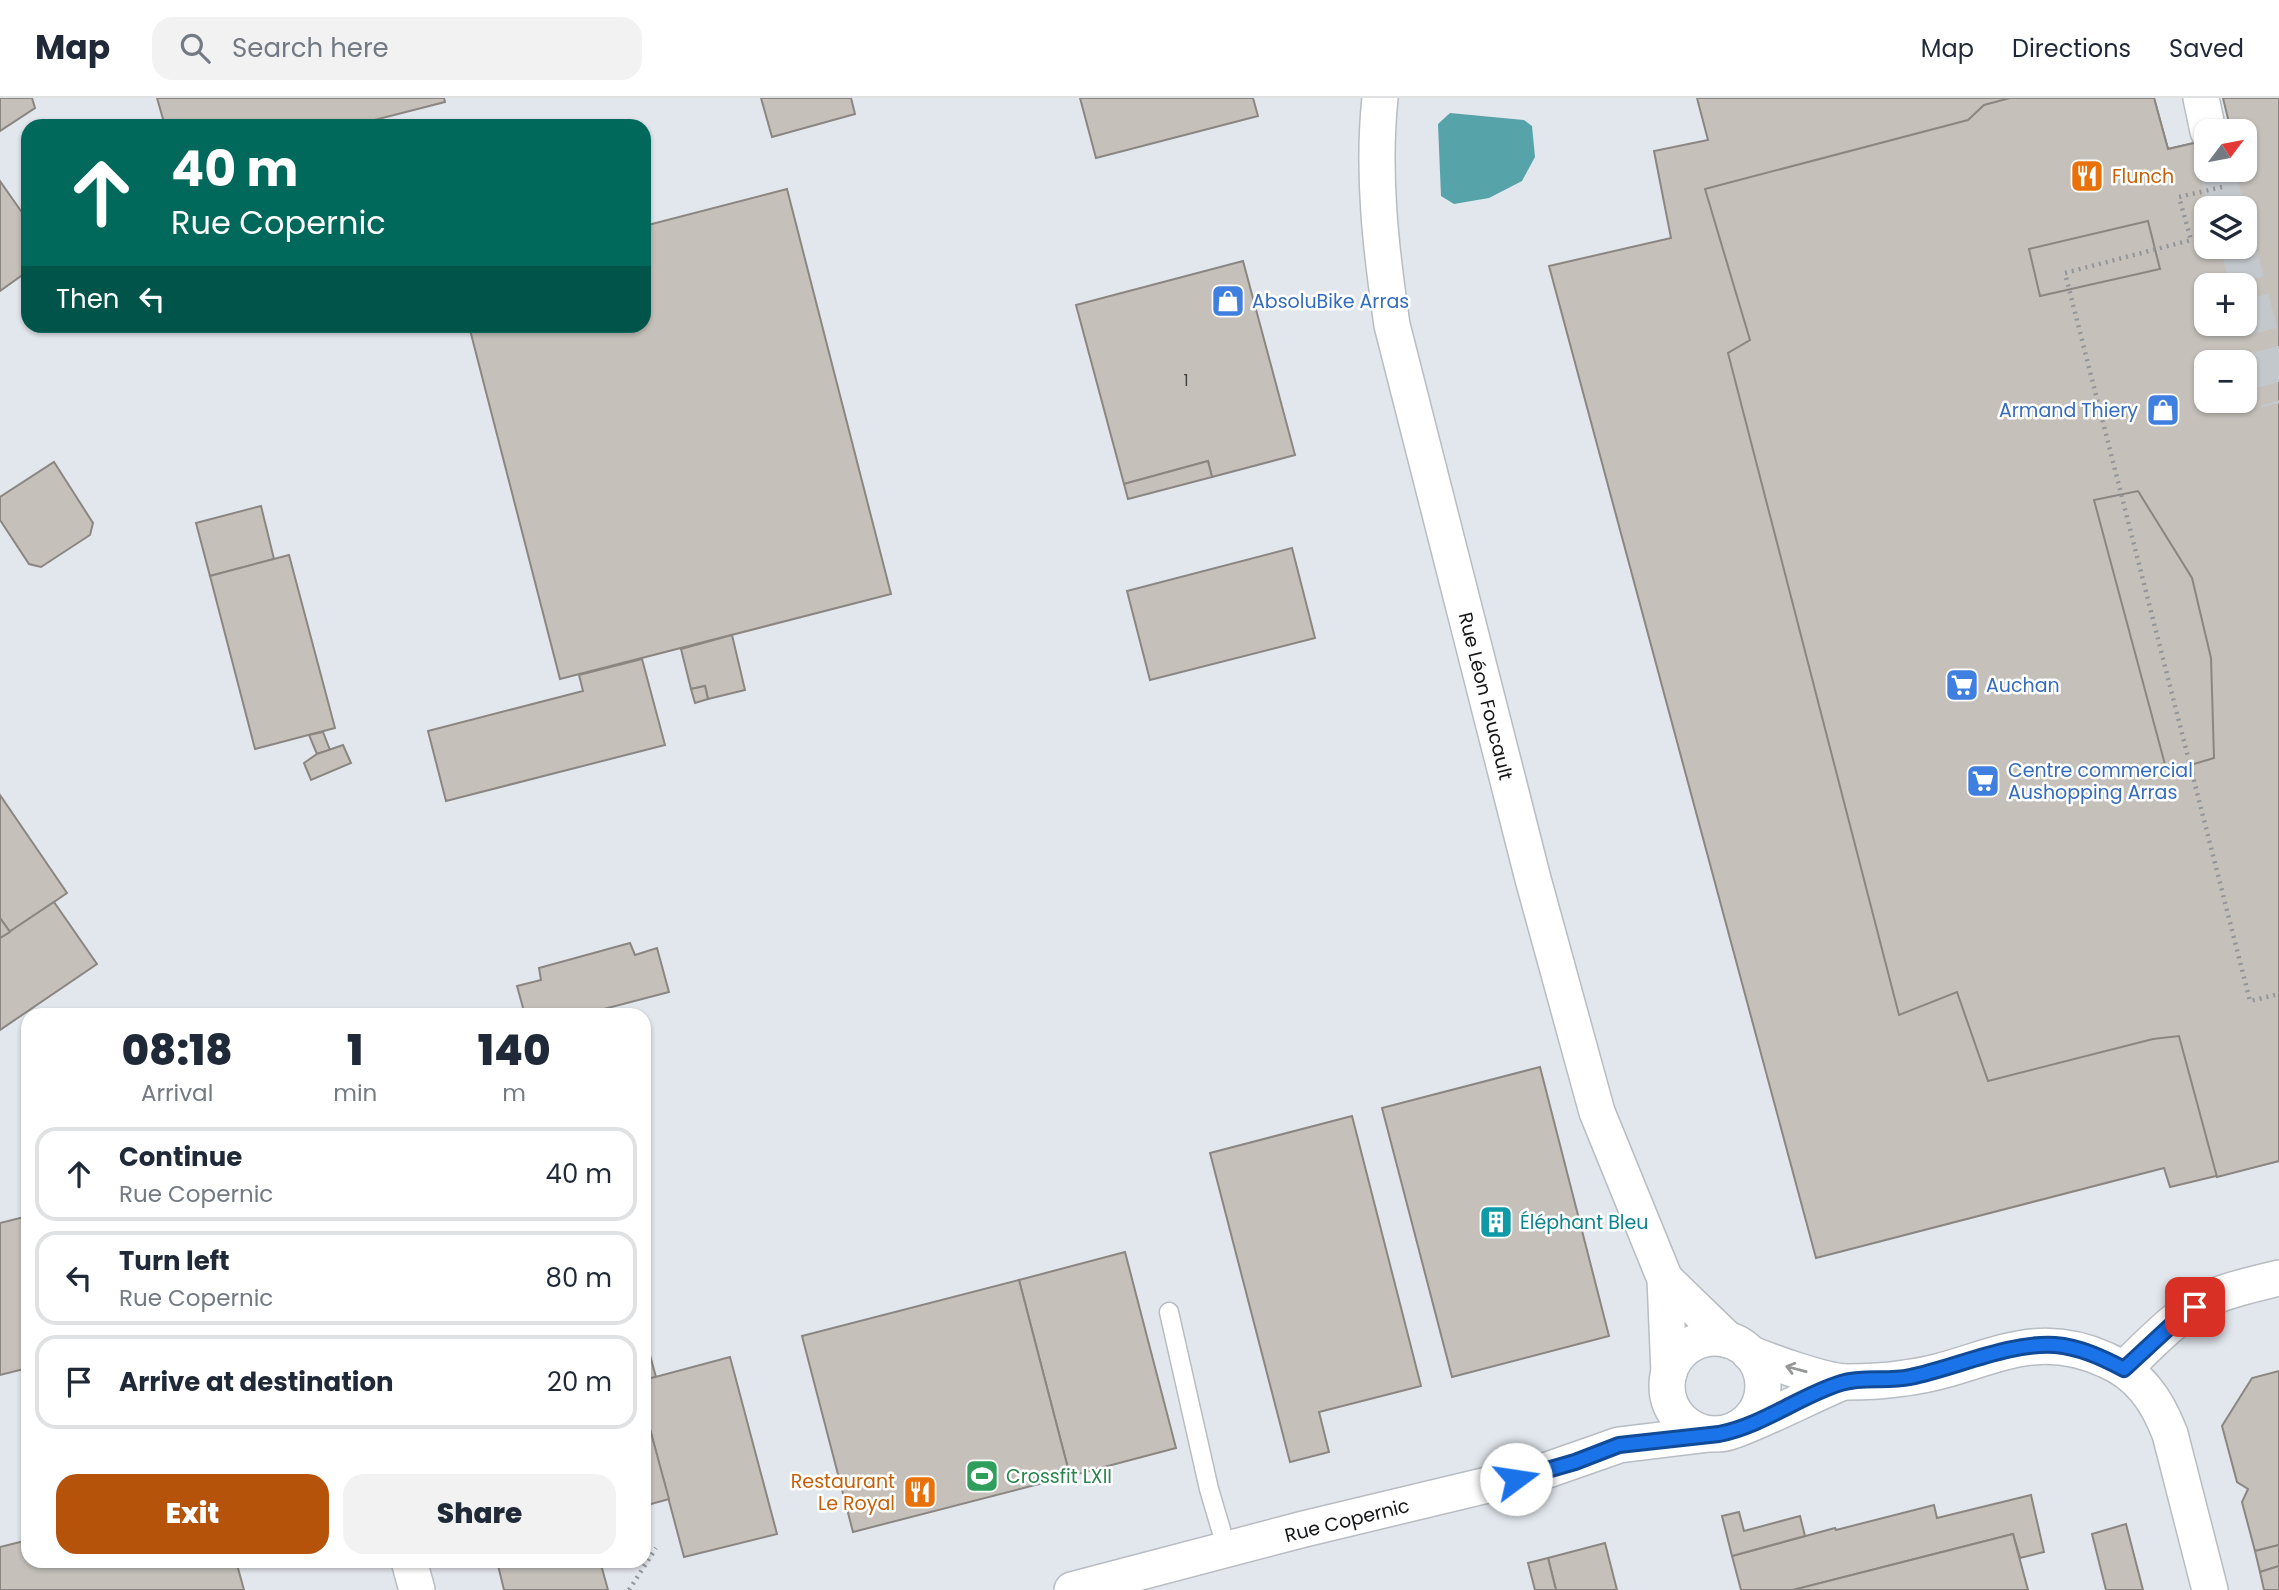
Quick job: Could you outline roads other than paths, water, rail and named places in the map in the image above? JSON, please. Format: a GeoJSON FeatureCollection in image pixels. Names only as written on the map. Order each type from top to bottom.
{"type":"FeatureCollection","features":[{"type":"Feature","properties":{"kind":"street","name":"Rue Léon Foucault"},"geometry":{"type":"LineString","coordinates":[[1380,98],[1378,193],[1382,256],[1392,325],[1533,879],[1597,1112],[1665,1279],[1668,1379]]}},
{"type":"Feature","properties":{"kind":"street"},"geometry":{"type":"LineString","coordinates":[[2201,98],[2205,119]]}},
{"type":"Feature","properties":{"kind":"street"},"geometry":{"type":"LineString","coordinates":[[2124,1369],[2195,1307],[2213,1297],[2279,1278]]}},
{"type":"Feature","properties":{"kind":"street","name":"Rue Léon Foucault"},"geometry":{"type":"LineString","coordinates":[[1665,1279],[1739,1346]]}},
{"type":"Feature","properties":{"kind":"street"},"geometry":{"type":"LineString","coordinates":[[1706,1339],[1739,1346],[1760,1368],[1763,1386],[1760,1404],[1750,1420],[1722,1432],[1695,1430],[1674,1412],[1668,1379],[1675,1359],[1685,1348],[1706,1339]]}},
{"type":"Feature","properties":{"kind":"street","name":"Rue Copernic"},"geometry":{"type":"LineString","coordinates":[[1739,1346],[1784,1366],[1843,1382],[1906,1378],[2036,1345],[2073,1348],[2124,1369],[2152,1395],[2162,1413],[2170,1434],[2210,1590]]}},
{"type":"Feature","properties":{"kind":"street","name":"Rue Copernic"},"geometry":{"type":"LineString","coordinates":[[1619,1445],[1651,1411],[1668,1379]]}},
{"type":"Feature","properties":{"kind":"street","name":"Rue Copernic"},"geometry":{"type":"LineString","coordinates":[[1072,1590],[1542,1472],[1619,1445],[1722,1432],[1783,1411],[1843,1382]]}},
{"type":"Feature","properties":{"kind":"street"},"geometry":{"type":"LineString","coordinates":[[411,1568],[417,1590]]}},
{"type":"Feature","properties":{"kind":"lane"},"geometry":{"type":"LineString","coordinates":[[1169,1312],[1209,1489],[1227,1550]]}},
{"type":"Feature","properties":{"kind":"water"},"geometry":{"type":"Polygon","coordinates":[[[1450,113],[1524,120],[1532,126],[1535,157],[1522,181],[1489,198],[1454,204],[1441,196],[1438,124],[1450,113]]]}},
{"type":"Feature","properties":{"kind":"tunnel"},"geometry":{"type":"LineString","coordinates":[[2220,182],[2224,196]]}},
{"type":"Feature","properties":{"kind":"tunnel"},"geometry":{"type":"LineString","coordinates":[[2241,259],[2279,403]]}},
{"type":"Feature","properties":{"kind":"place","name":"Flunch"},"geometry":{"type":"Point","coordinates":[2087,176]}},
{"type":"Feature","properties":{"kind":"place","name":"AbsoluBike Arras"},"geometry":{"type":"Point","coordinates":[1228,301]}},
{"type":"Feature","properties":{"kind":"place","name":"Armand Thiery"},"geometry":{"type":"Point","coordinates":[2163,410]}},
{"type":"Feature","properties":{"kind":"place","name":"Auchan"},"geometry":{"type":"Point","coordinates":[1962,685]}},
{"type":"Feature","properties":{"kind":"place","name":"Centre commercial Aushopping Arras"},"geometry":{"type":"Point","coordinates":[1983,781]}},
{"type":"Feature","properties":{"kind":"place","name":"Éléphant Bleu"},"geometry":{"type":"Point","coordinates":[1496,1222]}},
{"type":"Feature","properties":{"kind":"place","name":"Crossfit LXII"},"geometry":{"type":"Point","coordinates":[982,1476]}},
{"type":"Feature","properties":{"kind":"place","name":"Restaurant Le Royal"},"geometry":{"type":"Point","coordinates":[920,1492]}}]}
